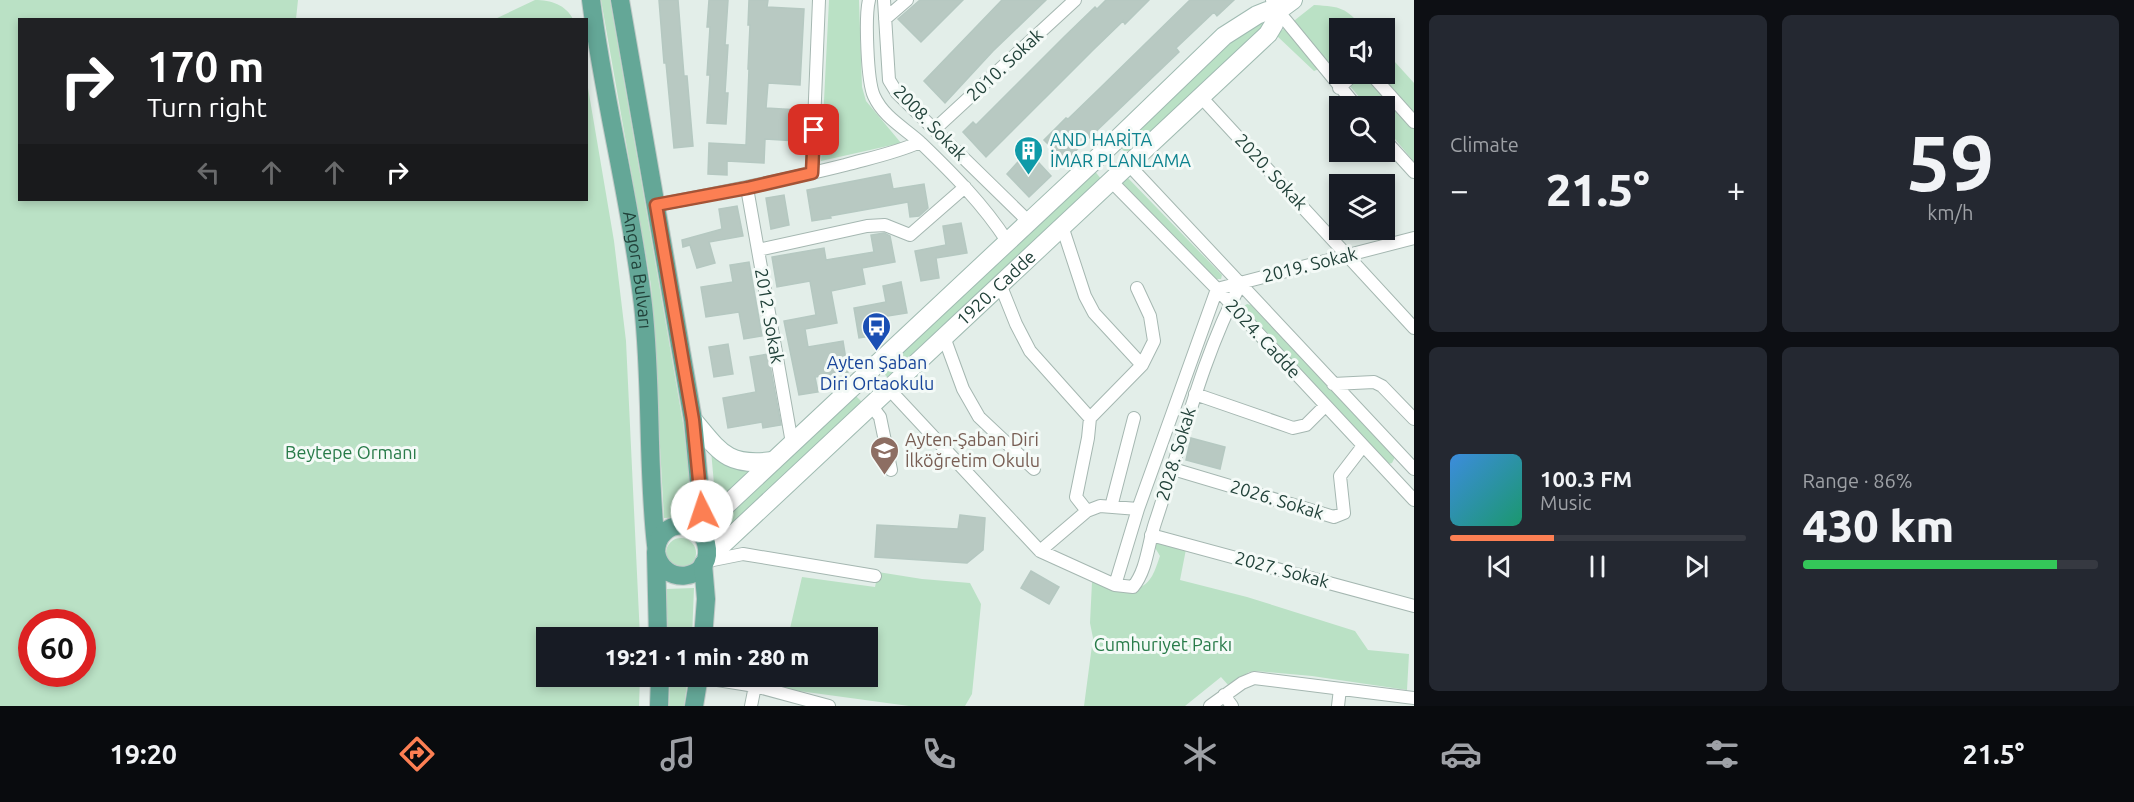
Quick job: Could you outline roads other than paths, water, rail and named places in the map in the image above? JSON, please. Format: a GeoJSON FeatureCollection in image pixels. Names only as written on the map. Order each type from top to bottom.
{"type":"FeatureCollection","features":[{"type":"Feature","properties":{"kind":"main road","name":"Angora Bulvarı"},"geometry":{"type":"LineString","coordinates":[[591,0],[643,305],[650,412],[651,505],[656,549],[658,627]]}},
{"type":"Feature","properties":{"kind":"main road","name":"Angora Bulvarı"},"geometry":{"type":"LineString","coordinates":[[620,0],[693,420],[701,503],[699,532],[707,547],[704,562],[706,599],[704,627]]}},
{"type":"Feature","properties":{"kind":"main road","name":"1920. Cadde"},"geometry":{"type":"LineString","coordinates":[[699,532],[1224,36],[1275,5],[1293,0]]}},
{"type":"Feature","properties":{"kind":"main road","name":"1920. Cadde"},"geometry":{"type":"LineString","coordinates":[[704,562],[1268,34],[1274,24],[1275,5]]}},
{"type":"Feature","properties":{"kind":"main road"},"geometry":{"type":"LineString","coordinates":[[1111,145],[1128,164]]}},
{"type":"Feature","properties":{"kind":"main road"},"geometry":{"type":"LineString","coordinates":[[1093,162],[1110,180]]}},
{"type":"Feature","properties":{"kind":"main road"},"geometry":{"type":"LineString","coordinates":[[870,370],[888,388]]}},
{"type":"Feature","properties":{"kind":"main road"},"geometry":{"type":"LineString","coordinates":[[853,386],[871,405]]}},
{"type":"Feature","properties":{"kind":"main road"},"geometry":{"type":"LineString","coordinates":[[693,420],[729,458],[747,463],[773,461]]}},
{"type":"Feature","properties":{"kind":"main road"},"geometry":{"type":"LineString","coordinates":[[699,532],[686,525],[673,526],[662,534],[656,549],[658,562],[664,570],[678,576],[693,574],[704,562]]}},
{"type":"Feature","properties":{"kind":"main road"},"geometry":{"type":"LineString","coordinates":[[658,706],[659,687]]}},
{"type":"Feature","properties":{"kind":"main road"},"geometry":{"type":"LineString","coordinates":[[694,706],[697,687]]}},
{"type":"Feature","properties":{"kind":"street"},"geometry":{"type":"LineString","coordinates":[[812,173],[819,0]]}},
{"type":"Feature","properties":{"kind":"street"},"geometry":{"type":"LineString","coordinates":[[869,0],[869,82],[874,97],[885,114],[920,142],[965,187],[994,220],[1007,241]]}},
{"type":"Feature","properties":{"kind":"street","name":"2008. Sokak"},"geometry":{"type":"LineString","coordinates":[[884,0],[889,80],[897,93],[1028,221]]}},
{"type":"Feature","properties":{"kind":"street"},"geometry":{"type":"LineString","coordinates":[[885,19],[907,0]]}},
{"type":"Feature","properties":{"kind":"street","name":"2010. Sokak"},"geometry":{"type":"LineString","coordinates":[[935,129],[1075,0]]}},
{"type":"Feature","properties":{"kind":"street"},"geometry":{"type":"LineString","coordinates":[[1275,5],[1347,96]]}},
{"type":"Feature","properties":{"kind":"street"},"geometry":{"type":"LineString","coordinates":[[1339,88],[1343,84]]}},
{"type":"Feature","properties":{"kind":"street"},"geometry":{"type":"LineString","coordinates":[[1380,84],[1414,122]]}},
{"type":"Feature","properties":{"kind":"street","name":"2020. Sokak"},"geometry":{"type":"LineString","coordinates":[[1202,97],[1414,328]]}},
{"type":"Feature","properties":{"kind":"street"},"geometry":{"type":"LineString","coordinates":[[656,205],[812,173],[904,149],[920,142]]}},
{"type":"Feature","properties":{"kind":"street"},"geometry":{"type":"LineString","coordinates":[[1395,151],[1414,172]]}},
{"type":"Feature","properties":{"kind":"street","name":"2024. Cadde"},"geometry":{"type":"LineString","coordinates":[[1128,164],[1333,384],[1411,464]]}},
{"type":"Feature","properties":{"kind":"street","name":"2024. Cadde"},"geometry":{"type":"LineString","coordinates":[[1110,180],[1217,289],[1414,500]]}},
{"type":"Feature","properties":{"kind":"street"},"geometry":{"type":"LineString","coordinates":[[758,249],[867,226],[885,225],[910,235],[965,187]]}},
{"type":"Feature","properties":{"kind":"street","name":"2012. Sokak"},"geometry":{"type":"LineString","coordinates":[[747,188],[792,443]]}},
{"type":"Feature","properties":{"kind":"street"},"geometry":{"type":"LineString","coordinates":[[1062,226],[1085,296],[1094,313],[1142,365]]}},
{"type":"Feature","properties":{"kind":"street","name":"2019. Sokak"},"geometry":{"type":"LineString","coordinates":[[1217,289],[1414,238]]}},
{"type":"Feature","properties":{"kind":"street","name":"2028. Sokak"},"geometry":{"type":"LineString","coordinates":[[1217,289],[1138,509],[1114,585],[1133,587],[1140,579],[1151,535],[1195,394],[1240,283]]}},
{"type":"Feature","properties":{"kind":"street"},"geometry":{"type":"LineString","coordinates":[[1000,284],[1030,351],[1090,418]]}},
{"type":"Feature","properties":{"kind":"street"},"geometry":{"type":"LineString","coordinates":[[1040,551],[1087,511],[1076,497],[1090,418],[1142,365],[1154,341],[1150,316],[1137,288]]}},
{"type":"Feature","properties":{"kind":"street"},"geometry":{"type":"LineString","coordinates":[[944,336],[963,389],[979,417],[1034,469]]}},
{"type":"Feature","properties":{"kind":"street"},"geometry":{"type":"LineString","coordinates":[[1333,384],[1374,382],[1382,386],[1414,418]]}},
{"type":"Feature","properties":{"kind":"street"},"geometry":{"type":"LineString","coordinates":[[888,388],[1040,551],[1114,585]]}},
{"type":"Feature","properties":{"kind":"street"},"geometry":{"type":"LineString","coordinates":[[1195,394],[1293,428],[1306,425],[1325,406]]}},
{"type":"Feature","properties":{"kind":"street"},"geometry":{"type":"LineString","coordinates":[[871,405],[880,417],[891,470]]}},
{"type":"Feature","properties":{"kind":"street"},"geometry":{"type":"LineString","coordinates":[[1111,507],[1134,418]]}},
{"type":"Feature","properties":{"kind":"street","name":"2026. Sokak"},"geometry":{"type":"LineString","coordinates":[[1173,469],[1334,517],[1344,513],[1340,476],[1363,446]]}},
{"type":"Feature","properties":{"kind":"street"},"geometry":{"type":"LineString","coordinates":[[1390,475],[1411,464]]}},
{"type":"Feature","properties":{"kind":"street","name":"2028. Sokak"},"geometry":{"type":"LineString","coordinates":[[1087,511],[1100,506],[1138,509]]}},
{"type":"Feature","properties":{"kind":"street","name":"2027. Sokak"},"geometry":{"type":"LineString","coordinates":[[1151,535],[1414,606]]}},
{"type":"Feature","properties":{"kind":"street"},"geometry":{"type":"LineString","coordinates":[[704,562],[743,554],[875,576]]}},
{"type":"Feature","properties":{"kind":"street"},"geometry":{"type":"LineString","coordinates":[[1210,706],[1242,682],[1254,678],[1414,698]]}},
{"type":"Feature","properties":{"kind":"street"},"geometry":{"type":"LineString","coordinates":[[752,706],[754,687]]}},
{"type":"Feature","properties":{"kind":"street"},"geometry":{"type":"LineString","coordinates":[[758,687],[828,706]]}},
{"type":"Feature","properties":{"kind":"street"},"geometry":{"type":"LineString","coordinates":[[1338,706],[1340,689]]}},
{"type":"Feature","properties":{"kind":"street"},"geometry":{"type":"LineString","coordinates":[[1224,695],[1232,706]]}},
{"type":"Feature","properties":{"kind":"place","name":"AND HARİTA İMAR PLANLAMA"},"geometry":{"type":"Point","coordinates":[1029,176]}},
{"type":"Feature","properties":{"kind":"place","name":"Ayten Şaban Diri Ortaokulu"},"geometry":{"type":"Point","coordinates":[877,352]}},
{"type":"Feature","properties":{"kind":"place","name":"Ayten-Şaban Diri İlköğretim Okulu"},"geometry":{"type":"Point","coordinates":[884,476]}},
{"type":"Feature","properties":{"kind":"park label","name":"Beytepe Ormanı"},"geometry":{"type":"Point","coordinates":[351,453]}},
{"type":"Feature","properties":{"kind":"park label","name":"Cumhuriyet Parkı"},"geometry":{"type":"Point","coordinates":[1163,645]}}]}
